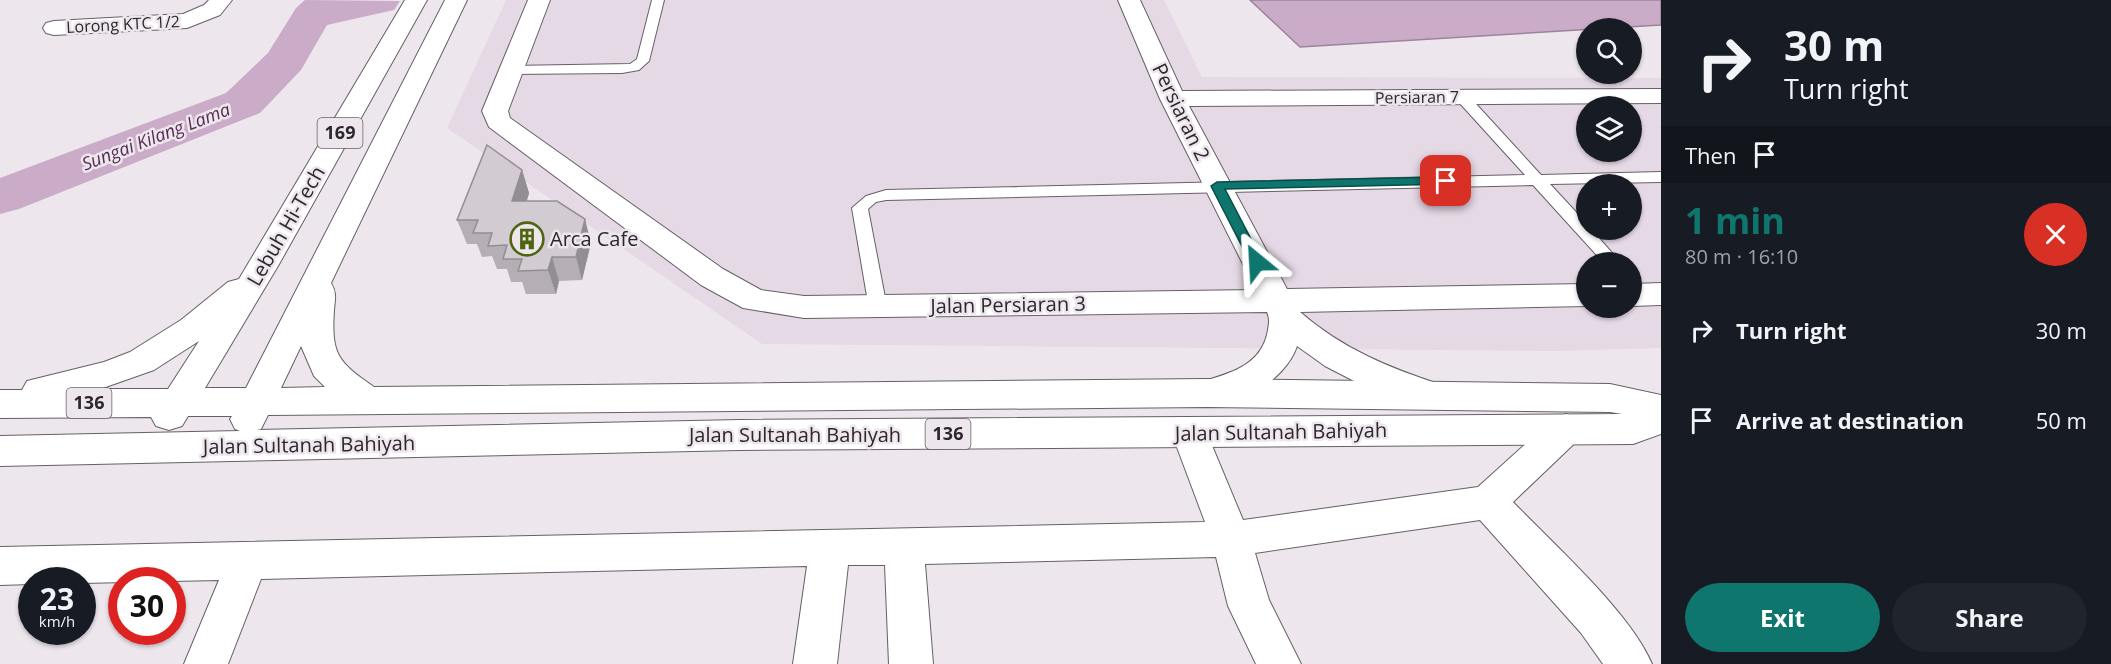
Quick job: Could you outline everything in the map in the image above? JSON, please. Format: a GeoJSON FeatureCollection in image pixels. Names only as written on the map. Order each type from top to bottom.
{"type":"FeatureCollection","features":[{"type":"Feature","properties":{"kind":"street","name":"Lorong KTC 1/2"},"geometry":{"type":"LineString","coordinates":[[54,28],[187,21],[212,10],[221,0]]}},
{"type":"Feature","properties":{"kind":"street","name":"Lebuh Hi-Tech"},"geometry":{"type":"LineString","coordinates":[[149,448],[263,266],[416,0]]}},
{"type":"Feature","properties":{"kind":"street","name":"169"},"geometry":{"type":"LineString","coordinates":[[233,447],[456,0]]}},
{"type":"Feature","properties":{"kind":"street"},"geometry":{"type":"LineString","coordinates":[[510,70],[539,0]]}},
{"type":"Feature","properties":{"kind":"street","name":"Persiaran 2"},"geometry":{"type":"LineString","coordinates":[[1129,0],[1173,99],[1281,309],[1314,344],[1364,373],[1432,396]]}},
{"type":"Feature","properties":{"kind":"street","name":"Jalan Persiaran 3"},"geometry":{"type":"LineString","coordinates":[[510,70],[495,111],[498,122],[712,278],[754,300],[804,307],[1281,309],[1576,296]]}},
{"type":"Feature","properties":{"kind":"street","name":"Persiaran 7"},"geometry":{"type":"LineString","coordinates":[[1173,99],[1661,96]]}},
{"type":"Feature","properties":{"kind":"street"},"geometry":{"type":"LineString","coordinates":[[0,403],[108,373],[141,361],[224,303],[263,266]]}},
{"type":"Feature","properties":{"kind":"street"},"geometry":{"type":"LineString","coordinates":[[323,266],[315,337],[319,357],[343,384],[368,401]]}},
{"type":"Feature","properties":{"kind":"street"},"geometry":{"type":"LineString","coordinates":[[1207,393],[1250,381],[1265,371],[1285,341],[1281,309]]}},
{"type":"Feature","properties":{"kind":"street","name":"Jalan Sultanah Bahiyah"},"geometry":{"type":"LineString","coordinates":[[0,403],[1207,393],[1610,398],[1661,409]]}},
{"type":"Feature","properties":{"kind":"street","name":"Jalan Sultanah Bahiyah"},"geometry":{"type":"LineString","coordinates":[[0,451],[740,435],[1190,434],[1633,429],[1661,419]]}},
{"type":"Feature","properties":{"kind":"street"},"geometry":{"type":"LineString","coordinates":[[0,566],[1231,539],[1488,502],[1566,429]]}},
{"type":"Feature","properties":{"kind":"street"},"geometry":{"type":"LineString","coordinates":[[1190,434],[1231,539],[1249,606],[1279,664]]}},
{"type":"Feature","properties":{"kind":"street"},"geometry":{"type":"LineString","coordinates":[[1488,502],[1596,619],[1630,664]]}},
{"type":"Feature","properties":{"kind":"street"},"geometry":{"type":"LineString","coordinates":[[904,547],[911,664]]}},
{"type":"Feature","properties":{"kind":"street"},"geometry":{"type":"LineString","coordinates":[[815,664],[830,548]]}},
{"type":"Feature","properties":{"kind":"street"},"geometry":{"type":"LineString","coordinates":[[206,664],[247,561]]}},
{"type":"Feature","properties":{"kind":"lane"},"geometry":{"type":"LineString","coordinates":[[510,70],[634,67],[643,61],[658,0]]}},
{"type":"Feature","properties":{"kind":"lane"},"geometry":{"type":"LineString","coordinates":[[1461,96],[1603,252]]}},
{"type":"Feature","properties":{"kind":"lane"},"geometry":{"type":"LineString","coordinates":[[878,308],[860,208],[871,199],[886,195],[1661,177]]}},
{"type":"Feature","properties":{"kind":"shaded area"},"geometry":{"type":"Polygon","coordinates":[[[506,0],[1164,0],[1202,77],[1576,78],[1576,84],[1642,84],[1642,78],[1661,78],[1661,348],[1555,351],[762,344],[447,128],[506,0]]]}},
{"type":"Feature","properties":{"kind":"shaded area"},"geometry":{"type":"Polygon","coordinates":[[[1250,0],[1661,0],[1661,25],[1642,26],[1642,18],[1576,18],[1576,30],[1300,47],[1250,0]]]}},
{"type":"Feature","properties":{"kind":"building"},"geometry":{"type":"Polygon","coordinates":[[[487,145],[522,170],[512,201],[557,201],[585,219],[576,257],[552,257],[548,270],[518,271],[522,259],[503,259],[507,245],[488,246],[492,233],[473,233],[478,220],[457,220],[487,145]]]}},
{"type":"Feature","properties":{"kind":"waterway","name":"Sungai Kilang Lama"},"geometry":{"type":"LineString","coordinates":[[311,17],[328,0]]}},
{"type":"Feature","properties":{"kind":"waterway","name":"Sungai Kilang Lama"},"geometry":{"type":"LineString","coordinates":[[311,17],[342,7],[380,1]]}},
{"type":"Feature","properties":{"kind":"waterway","name":"Sungai Kilang Lama"},"geometry":{"type":"LineString","coordinates":[[0,197],[243,103],[285,61],[311,17]]}},
{"type":"Feature","properties":{"kind":"place","name":"Arca Cafe"},"geometry":{"type":"Point","coordinates":[527,239]}},
{"type":"Feature","properties":{"kind":"route"},"geometry":{"type":"LineString","coordinates":[[1257,262],[1217,186],[1446,181]]}}]}
